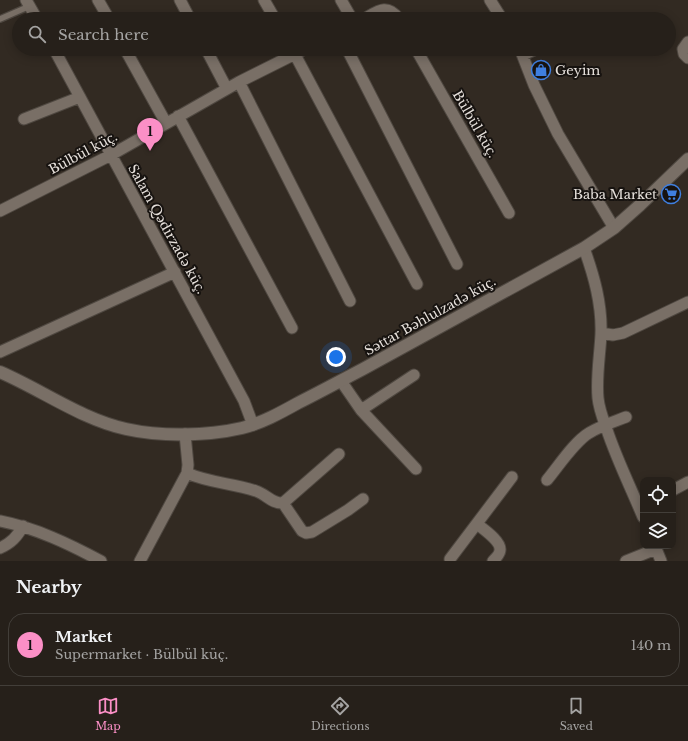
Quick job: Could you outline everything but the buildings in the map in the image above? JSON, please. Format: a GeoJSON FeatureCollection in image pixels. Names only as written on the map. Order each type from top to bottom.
{"type":"FeatureCollection","features":[{"type":"Feature","properties":{"kind":"street"},"geometry":{"type":"LineString","coordinates":[[98,0],[105,12]]}},
{"type":"Feature","properties":{"kind":"street"},"geometry":{"type":"LineString","coordinates":[[180,0],[186,12]]}},
{"type":"Feature","properties":{"kind":"street"},"geometry":{"type":"LineString","coordinates":[[264,0],[271,12]]}},
{"type":"Feature","properties":{"kind":"street"},"geometry":{"type":"LineString","coordinates":[[342,0],[348,12]]}},
{"type":"Feature","properties":{"kind":"street"},"geometry":{"type":"LineString","coordinates":[[490,0],[498,12]]}},
{"type":"Feature","properties":{"kind":"street"},"geometry":{"type":"LineString","coordinates":[[28,3],[34,12]]}},
{"type":"Feature","properties":{"kind":"street"},"geometry":{"type":"LineString","coordinates":[[378,12],[382,10],[394,12]]}},
{"type":"Feature","properties":{"kind":"street"},"geometry":{"type":"LineString","coordinates":[[688,42],[683,49],[684,54],[688,58]]}},
{"type":"Feature","properties":{"kind":"street","name":"Salam Qədirzadə küç."},"geometry":{"type":"LineString","coordinates":[[58,56],[244,401],[253,425]]}},
{"type":"Feature","properties":{"kind":"street"},"geometry":{"type":"LineString","coordinates":[[129,56],[166,123]]}},
{"type":"Feature","properties":{"kind":"street"},"geometry":{"type":"LineString","coordinates":[[210,56],[227,89]]}},
{"type":"Feature","properties":{"kind":"street","name":"Bülbül küç."},"geometry":{"type":"LineString","coordinates":[[0,211],[111,154],[288,56]]}},
{"type":"Feature","properties":{"kind":"street"},"geometry":{"type":"LineString","coordinates":[[300,56],[417,284]]}},
{"type":"Feature","properties":{"kind":"street"},"geometry":{"type":"LineString","coordinates":[[351,56],[457,264]]}},
{"type":"Feature","properties":{"kind":"street","name":"Bülbül küç."},"geometry":{"type":"LineString","coordinates":[[420,56],[509,213]]}},
{"type":"Feature","properties":{"kind":"street"},"geometry":{"type":"LineString","coordinates":[[523,56],[534,85],[558,134],[614,228]]}},
{"type":"Feature","properties":{"kind":"street"},"geometry":{"type":"LineString","coordinates":[[239,82],[350,301]]}},
{"type":"Feature","properties":{"kind":"street"},"geometry":{"type":"LineString","coordinates":[[24,118],[80,97]]}},
{"type":"Feature","properties":{"kind":"street"},"geometry":{"type":"LineString","coordinates":[[178,116],[292,328]]}},
{"type":"Feature","properties":{"kind":"street","name":"Səttar Bəhlulzadə küç."},"geometry":{"type":"LineString","coordinates":[[0,372],[83,413],[108,424],[126,429],[185,434],[210,433],[253,425],[274,416],[341,381],[584,248],[614,228],[688,159]]}},
{"type":"Feature","properties":{"kind":"street"},"geometry":{"type":"LineString","coordinates":[[584,248],[594,276],[598,295],[601,333],[598,399],[615,453],[640,507]]}},
{"type":"Feature","properties":{"kind":"street"},"geometry":{"type":"LineString","coordinates":[[0,352],[175,272]]}},
{"type":"Feature","properties":{"kind":"street"},"geometry":{"type":"LineString","coordinates":[[601,333],[613,335],[623,333],[688,302]]}},
{"type":"Feature","properties":{"kind":"street"},"geometry":{"type":"LineString","coordinates":[[361,410],[414,375]]}},
{"type":"Feature","properties":{"kind":"street"},"geometry":{"type":"LineString","coordinates":[[341,381],[361,410],[416,469]]}},
{"type":"Feature","properties":{"kind":"street"},"geometry":{"type":"LineString","coordinates":[[547,480],[581,439],[588,433],[605,424],[626,417]]}},
{"type":"Feature","properties":{"kind":"street"},"geometry":{"type":"LineString","coordinates":[[140,561],[187,473],[188,465],[185,434]]}},
{"type":"Feature","properties":{"kind":"street"},"geometry":{"type":"LineString","coordinates":[[187,473],[205,480],[252,489],[261,493],[270,500],[283,503],[339,454]]}},
{"type":"Feature","properties":{"kind":"street"},"geometry":{"type":"LineString","coordinates":[[450,559],[512,477]]}},
{"type":"Feature","properties":{"kind":"street"},"geometry":{"type":"LineString","coordinates":[[676,488],[688,482]]}},
{"type":"Feature","properties":{"kind":"street"},"geometry":{"type":"LineString","coordinates":[[283,503],[302,531],[306,533],[312,532],[324,525],[363,499]]}},
{"type":"Feature","properties":{"kind":"street"},"geometry":{"type":"LineString","coordinates":[[0,521],[23,526],[70,545],[101,561]]}},
{"type":"Feature","properties":{"kind":"street"},"geometry":{"type":"LineString","coordinates":[[477,524],[498,542],[501,548],[499,554],[493,561]]}},
{"type":"Feature","properties":{"kind":"street"},"geometry":{"type":"LineString","coordinates":[[0,548],[9,544],[23,526]]}},
{"type":"Feature","properties":{"kind":"street"},"geometry":{"type":"LineString","coordinates":[[626,561],[652,549]]}},
{"type":"Feature","properties":{"kind":"street"},"geometry":{"type":"LineString","coordinates":[[657,549],[661,561]]}},
{"type":"Feature","properties":{"kind":"lane"},"geometry":{"type":"LineString","coordinates":[[12,12],[28,3]]}},
{"type":"Feature","properties":{"kind":"lane"},"geometry":{"type":"LineString","coordinates":[[0,19],[12,12]]}},
{"type":"Feature","properties":{"kind":"place","name":"Geyim"},"geometry":{"type":"Point","coordinates":[541,70]}},
{"type":"Feature","properties":{"kind":"place","name":"Market"},"geometry":{"type":"Point","coordinates":[150,151]}},
{"type":"Feature","properties":{"kind":"place","name":"Baba Market"},"geometry":{"type":"Point","coordinates":[671,194]}}]}
